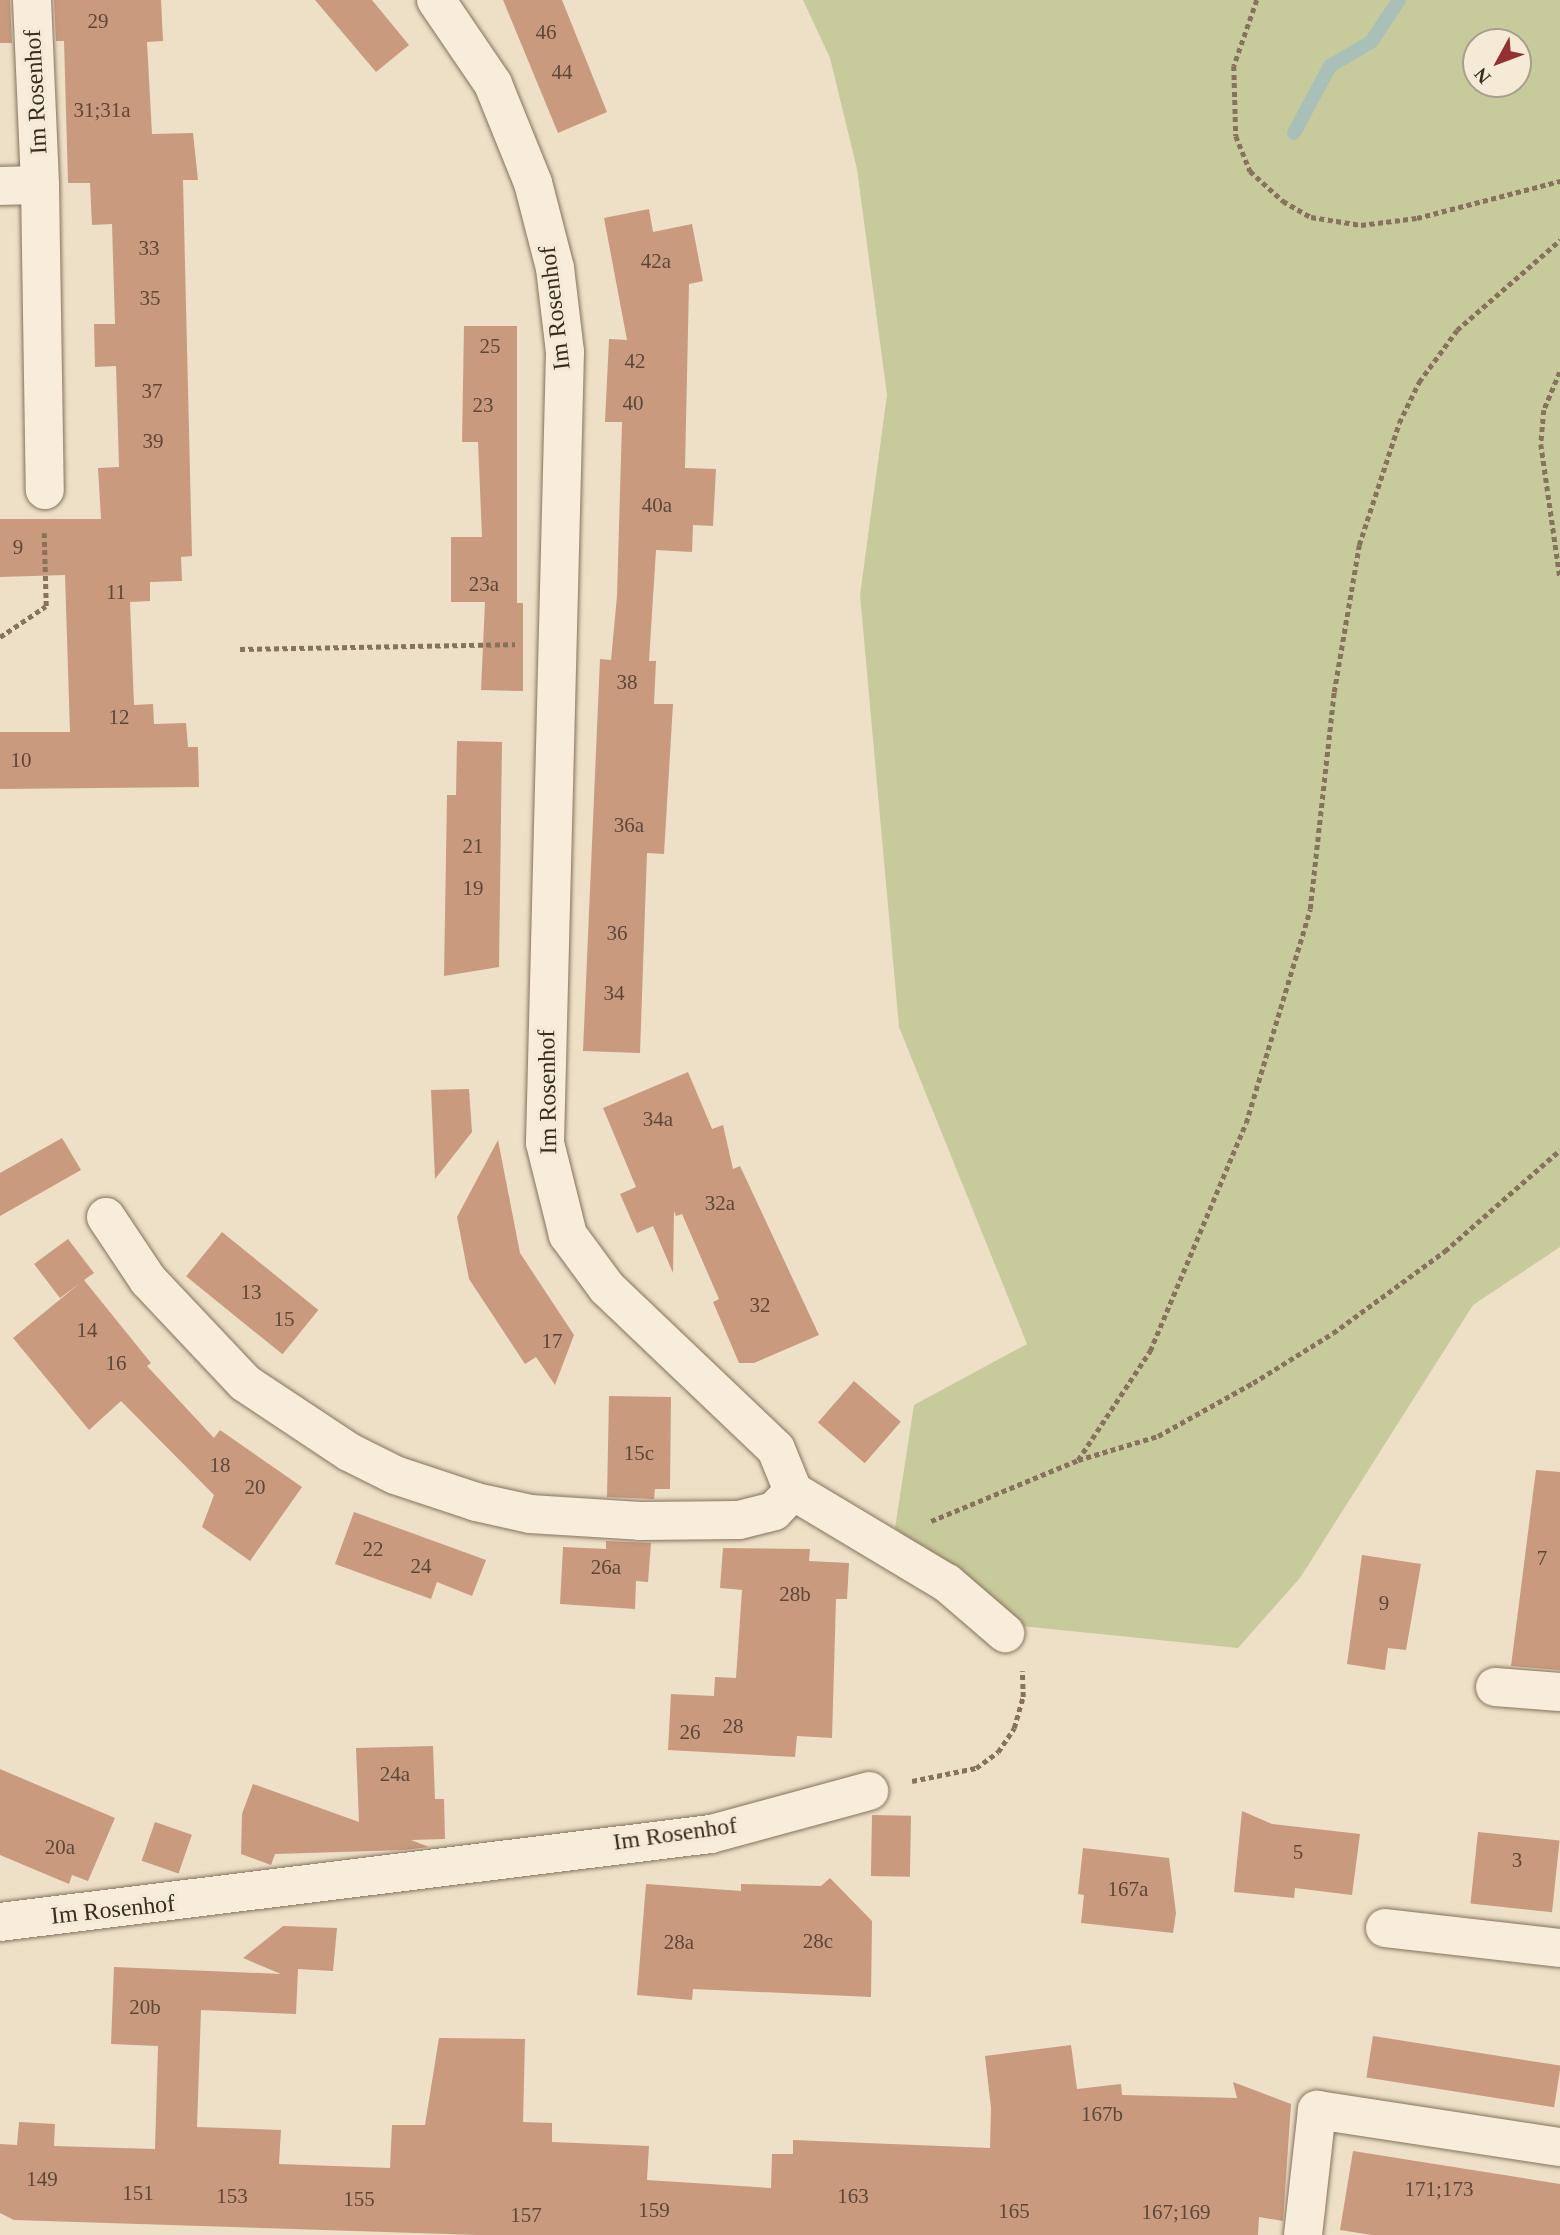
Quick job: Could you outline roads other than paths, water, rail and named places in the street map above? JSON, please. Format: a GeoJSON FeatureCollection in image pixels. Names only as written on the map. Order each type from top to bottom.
{"type":"FeatureCollection","features":[{"type":"Feature","properties":{"kind":"street","name":"Im Rosenhof"},"geometry":{"type":"LineString","coordinates":[[32,0],[40,185],[44,507]]}},
{"type":"Feature","properties":{"kind":"street","name":"Im Rosenhof"},"geometry":{"type":"LineString","coordinates":[[436,0],[493,84],[533,183],[555,268],[565,352],[545,1132],[552,1183],[568,1235],[581,1255],[607,1288],[776,1449],[793,1491]]}},
{"type":"Feature","properties":{"kind":"street","name":"Im Rosenhof"},"geometry":{"type":"LineString","coordinates":[[0,186],[40,185]]}},
{"type":"Feature","properties":{"kind":"street"},"geometry":{"type":"LineString","coordinates":[[106,1217],[148,1280],[245,1382],[349,1452],[395,1475],[476,1502],[530,1514],[640,1521],[738,1520],[774,1511],[793,1491],[869,1532],[947,1583],[1006,1633]]}},
{"type":"Feature","properties":{"kind":"street"},"geometry":{"type":"LineString","coordinates":[[1495,1687],[1560,1692]]}},
{"type":"Feature","properties":{"kind":"street","name":"Im Rosenhof"},"geometry":{"type":"LineString","coordinates":[[0,1923],[711,1834],[869,1791]]}},
{"type":"Feature","properties":{"kind":"street"},"geometry":{"type":"LineString","coordinates":[[1385,1927],[1560,1948]]}},
{"type":"Feature","properties":{"kind":"street"},"geometry":{"type":"LineString","coordinates":[[1303,2235],[1317,2110],[1560,2147]]}},
{"type":"Feature","properties":{"kind":"waterway"},"geometry":{"type":"LineString","coordinates":[[1294,133],[1330,66],[1371,42],[1399,0]]}}]}
